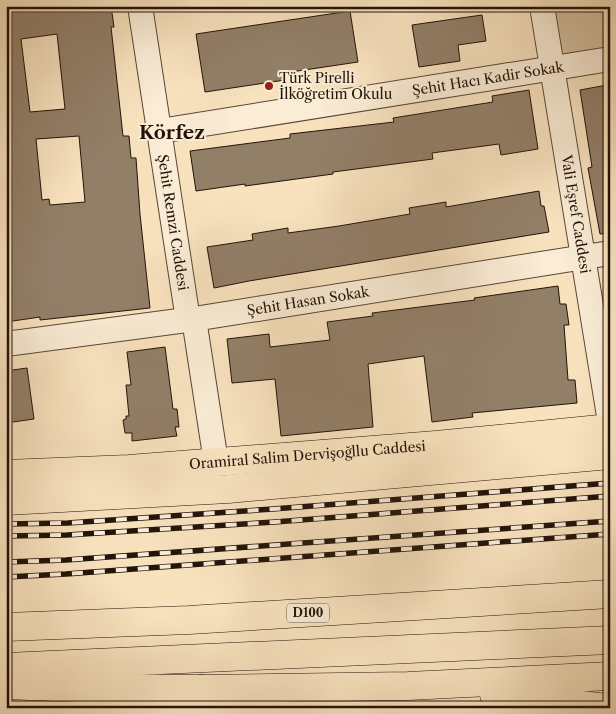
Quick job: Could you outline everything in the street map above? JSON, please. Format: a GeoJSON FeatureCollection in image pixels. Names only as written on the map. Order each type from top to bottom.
{"type":"FeatureCollection","features":[{"type":"Feature","properties":{"kind":"main road","name":"Oramiral Salim Dervişoğllu Caddesi"},"geometry":{"type":"LineString","coordinates":[[6,474],[129,469],[436,445],[610,428]]}},
{"type":"Feature","properties":{"kind":"main road","name":"Oramiral Salim Dervişoğllu Caddesi"},"geometry":{"type":"LineString","coordinates":[[6,501],[228,489],[610,455]]}},
{"type":"Feature","properties":{"kind":"main road","name":"D100"},"geometry":{"type":"LineString","coordinates":[[6,627],[189,620],[610,594]]}},
{"type":"Feature","properties":{"kind":"main road"},"geometry":{"type":"LineString","coordinates":[[6,666],[610,640]]}},
{"type":"Feature","properties":{"kind":"main road"},"geometry":{"type":"LineString","coordinates":[[6,685],[79,688],[201,689],[408,686],[610,676]]}},
{"type":"Feature","properties":{"kind":"main road"},"geometry":{"type":"LineString","coordinates":[[408,686],[607,708]]}},
{"type":"Feature","properties":{"kind":"main road"},"geometry":{"type":"LineString","coordinates":[[201,689],[240,708]]}},
{"type":"Feature","properties":{"kind":"street","name":"Şehit Remzi Caddesi"},"geometry":{"type":"LineString","coordinates":[[140,6],[216,462]]}},
{"type":"Feature","properties":{"kind":"street","name":"Vali Eşref Caddesi"},"geometry":{"type":"LineString","coordinates":[[542,6],[610,422]]}},
{"type":"Feature","properties":{"kind":"street","name":"Şehit Hacı Kadir Sokak"},"geometry":{"type":"LineString","coordinates":[[160,131],[610,59]]}},
{"type":"Feature","properties":{"kind":"street","name":"Şehit Hasan Sokak"},"geometry":{"type":"LineString","coordinates":[[6,344],[191,319],[610,253]]}},
{"type":"Feature","properties":{"kind":"shaded area"},"geometry":{"type":"Polygon","coordinates":[[[554,6],[610,6],[610,49],[562,57],[554,6]]]}},
{"type":"Feature","properties":{"kind":"building"},"geometry":{"type":"Polygon","coordinates":[[[6,6],[111,6],[114,27],[111,27],[123,136],[129,136],[131,158],[136,158],[150,308],[40,320],[40,317],[6,322],[6,6]],[[57,34],[21,39],[30,112],[65,109],[57,34]],[[79,136],[36,139],[42,200],[49,199],[50,205],[85,202],[79,136]]]}},
{"type":"Feature","properties":{"kind":"building"},"geometry":{"type":"Polygon","coordinates":[[[350,11],[358,62],[284,73],[285,80],[205,92],[196,34],[350,11]]]}},
{"type":"Feature","properties":{"kind":"building"},"geometry":{"type":"Polygon","coordinates":[[[482,15],[486,41],[458,45],[460,61],[419,67],[412,25],[482,15]]]}},
{"type":"Feature","properties":{"kind":"building"},"geometry":{"type":"Polygon","coordinates":[[[607,85],[610,104],[610,233],[600,234],[588,168],[592,167],[580,90],[607,85]]]}},
{"type":"Feature","properties":{"kind":"building"},"geometry":{"type":"Polygon","coordinates":[[[529,90],[538,149],[501,155],[499,144],[432,153],[433,159],[245,186],[245,184],[196,191],[190,151],[290,138],[290,134],[394,122],[393,118],[493,102],[492,96],[529,90]]]}},
{"type":"Feature","properties":{"kind":"building"},"geometry":{"type":"Polygon","coordinates":[[[539,191],[541,206],[544,206],[549,232],[214,288],[207,247],[253,240],[252,234],[288,228],[288,233],[339,226],[410,214],[409,208],[446,202],[446,207],[539,191]]]}},
{"type":"Feature","properties":{"kind":"building"},"geometry":{"type":"Polygon","coordinates":[[[558,286],[560,304],[566,304],[569,325],[564,325],[568,380],[575,380],[577,403],[472,413],[473,417],[432,422],[424,356],[368,364],[373,427],[281,436],[275,379],[232,383],[227,339],[269,334],[270,347],[330,340],[327,322],[373,316],[372,313],[475,300],[474,298],[558,286]]]}},
{"type":"Feature","properties":{"kind":"building"},"geometry":{"type":"Polygon","coordinates":[[[165,347],[173,409],[177,409],[179,427],[175,427],[177,436],[132,441],[132,433],[125,433],[123,420],[126,419],[126,416],[129,416],[126,385],[131,385],[127,352],[165,347]]]}},
{"type":"Feature","properties":{"kind":"building"},"geometry":{"type":"Polygon","coordinates":[[[27,368],[34,419],[6,423],[6,371],[27,368]]]}},
{"type":"Feature","properties":{"kind":"railway"},"geometry":{"type":"LineString","coordinates":[[6,524],[68,523],[610,483]]}},
{"type":"Feature","properties":{"kind":"railway"},"geometry":{"type":"LineString","coordinates":[[6,536],[67,535],[275,522],[610,496]]}},
{"type":"Feature","properties":{"kind":"railway"},"geometry":{"type":"LineString","coordinates":[[6,562],[66,560],[610,521]]}},
{"type":"Feature","properties":{"kind":"railway"},"geometry":{"type":"LineString","coordinates":[[6,577],[610,534]]}},
{"type":"Feature","properties":{"kind":"place","name":"Türk Pirelli İlköğretim Okulu"},"geometry":{"type":"Point","coordinates":[269,86]}},
{"type":"Feature","properties":{"kind":"district","name":"Körfez"},"geometry":{"type":"Point","coordinates":[172,132]}}]}
